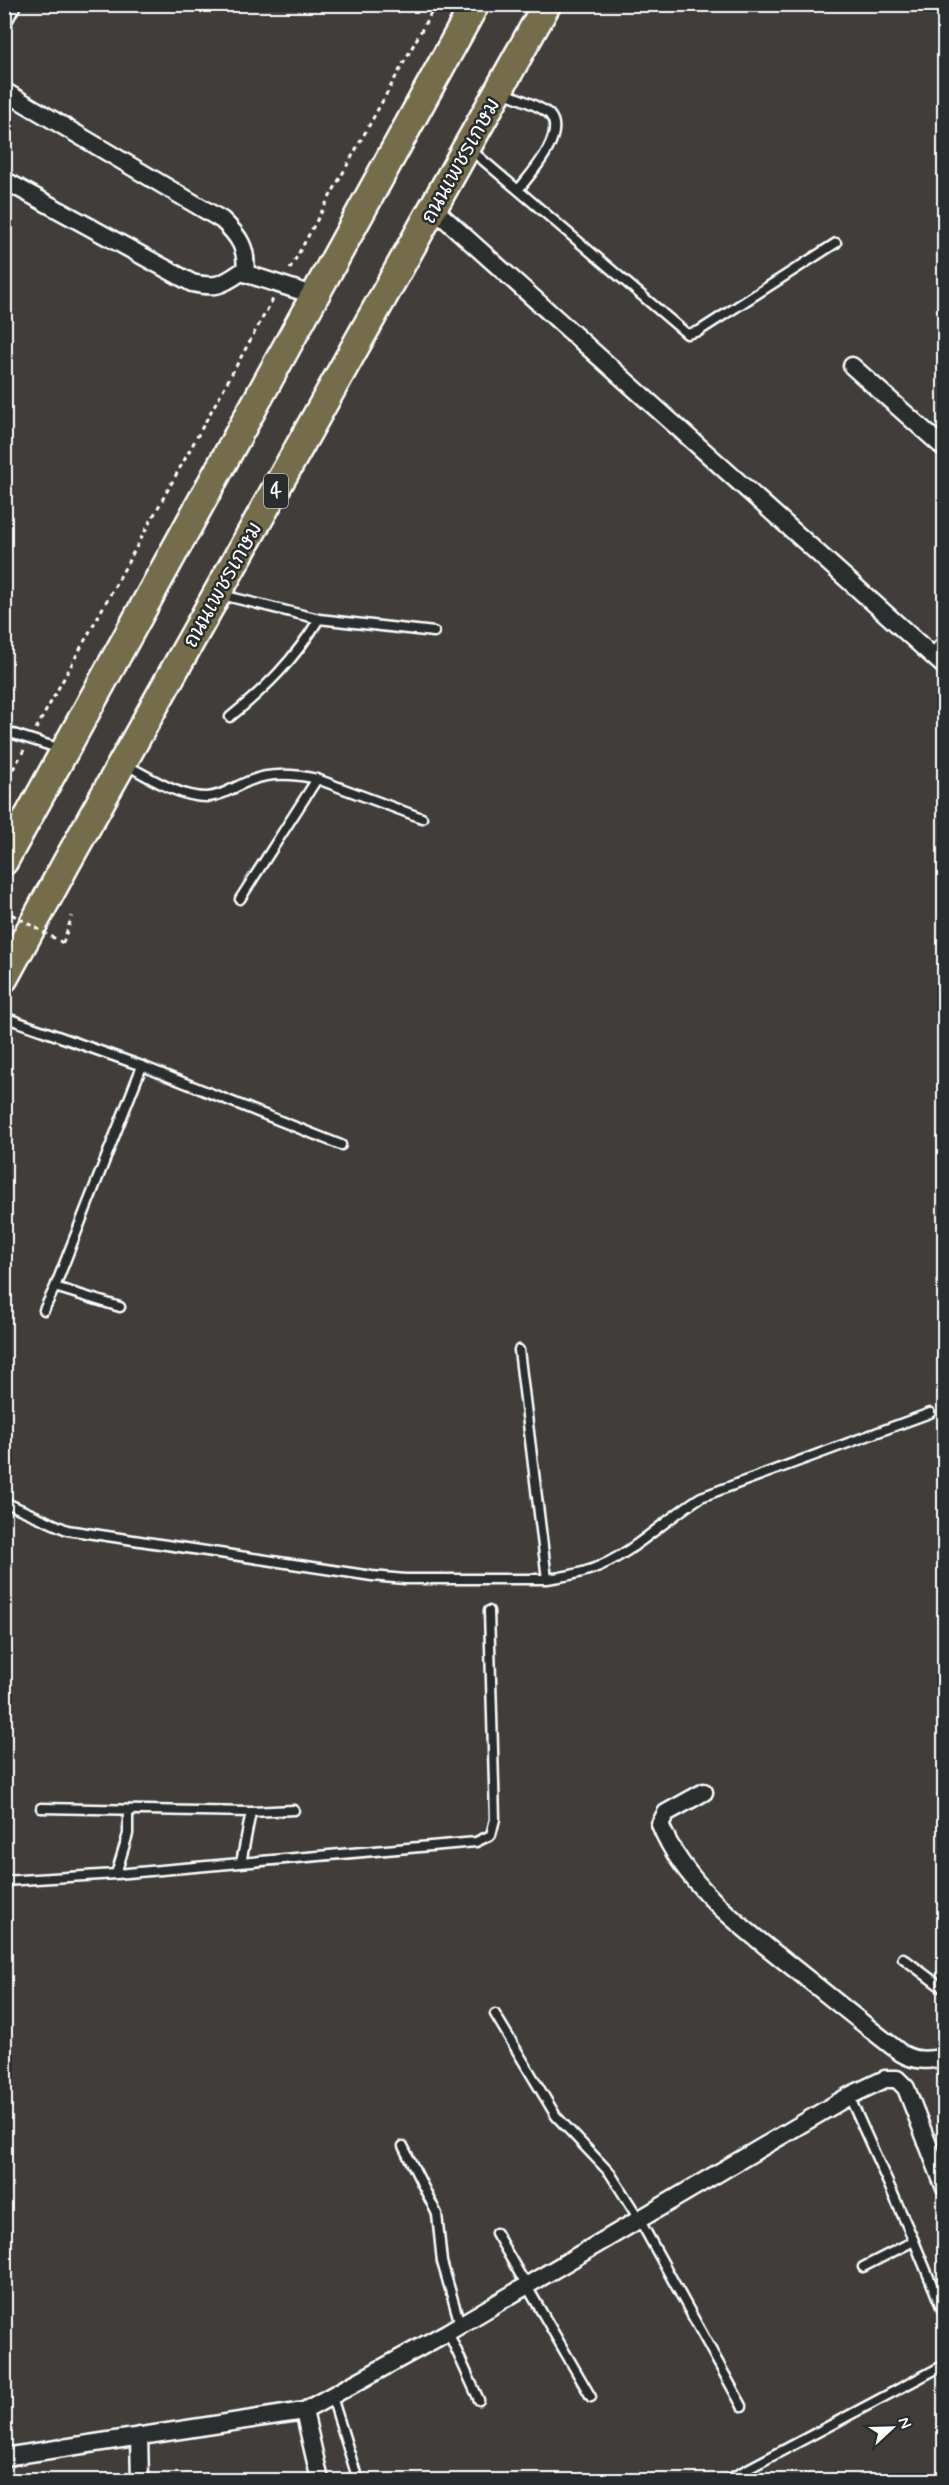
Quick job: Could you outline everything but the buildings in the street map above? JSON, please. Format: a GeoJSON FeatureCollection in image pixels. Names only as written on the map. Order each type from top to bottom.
{"type":"FeatureCollection","features":[{"type":"Feature","properties":{"kind":"main road"},"geometry":{"type":"LineString","coordinates":[[4,861],[475,4]]}},
{"type":"Feature","properties":{"kind":"main road","name":"ถนนเพชรเกษม"},"geometry":{"type":"LineString","coordinates":[[4,978],[547,4]]}},
{"type":"Feature","properties":{"kind":"street"},"geometry":{"type":"LineString","coordinates":[[4,19],[12,4]]}},
{"type":"Feature","properties":{"kind":"street"},"geometry":{"type":"LineString","coordinates":[[4,91],[222,220],[244,246],[245,273]]}},
{"type":"Feature","properties":{"kind":"street"},"geometry":{"type":"LineString","coordinates":[[4,180],[192,283],[211,287],[227,282],[241,272],[316,296]]}},
{"type":"Feature","properties":{"kind":"street"},"geometry":{"type":"LineString","coordinates":[[434,209],[941,656]]}},
{"type":"Feature","properties":{"kind":"street"},"geometry":{"type":"LineString","coordinates":[[852,366],[945,448]]}},
{"type":"Feature","properties":{"kind":"street"},"geometry":{"type":"LineString","coordinates":[[704,1792],[666,1813],[660,1824],[667,1842],[695,1879],[735,1922],[910,2059],[924,2061],[945,2058]]}},
{"type":"Feature","properties":{"kind":"street"},"geometry":{"type":"LineString","coordinates":[[897,2079],[910,2059]]}},
{"type":"Feature","properties":{"kind":"street"},"geometry":{"type":"LineString","coordinates":[[4,2457],[304,2411],[454,2328],[849,2096],[885,2079],[897,2079],[906,2088],[945,2186]]}},
{"type":"Feature","properties":{"kind":"street"},"geometry":{"type":"LineString","coordinates":[[304,2411],[320,2481]]}},
{"type":"Feature","properties":{"kind":"street"},"geometry":{"type":"LineString","coordinates":[[139,2436],[140,2481]]}},
{"type":"Feature","properties":{"kind":"lane"},"geometry":{"type":"LineString","coordinates":[[500,91],[549,114],[554,124],[555,134],[542,160],[518,190]]}},
{"type":"Feature","properties":{"kind":"lane"},"geometry":{"type":"LineString","coordinates":[[468,148],[687,334],[699,331],[836,243]]}},
{"type":"Feature","properties":{"kind":"lane"},"geometry":{"type":"LineString","coordinates":[[218,594],[319,619],[435,632]]}},
{"type":"Feature","properties":{"kind":"lane"},"geometry":{"type":"LineString","coordinates":[[230,717],[254,698],[290,663],[319,619]]}},
{"type":"Feature","properties":{"kind":"lane"},"geometry":{"type":"LineString","coordinates":[[4,731],[65,750]]}},
{"type":"Feature","properties":{"kind":"lane"},"geometry":{"type":"LineString","coordinates":[[123,763],[166,785],[194,796],[210,798],[265,776],[300,775],[317,779],[422,818]]}},
{"type":"Feature","properties":{"kind":"lane"},"geometry":{"type":"LineString","coordinates":[[240,899],[317,779]]}},
{"type":"Feature","properties":{"kind":"lane"},"geometry":{"type":"LineString","coordinates":[[4,1017],[142,1066],[341,1145]]}},
{"type":"Feature","properties":{"kind":"lane"},"geometry":{"type":"LineString","coordinates":[[44,1310],[142,1066]]}},
{"type":"Feature","properties":{"kind":"lane"},"geometry":{"type":"LineString","coordinates":[[55,1287],[120,1307]]}},
{"type":"Feature","properties":{"kind":"lane"},"geometry":{"type":"LineString","coordinates":[[519,1350],[547,1579]]}},
{"type":"Feature","properties":{"kind":"lane"},"geometry":{"type":"LineString","coordinates":[[4,1502],[67,1530],[372,1576],[405,1579],[547,1579],[593,1569],[611,1560],[675,1513],[701,1497],[930,1413]]}},
{"type":"Feature","properties":{"kind":"lane"},"geometry":{"type":"LineString","coordinates":[[4,1881],[116,1874],[476,1842],[491,1835],[495,1819],[489,1611]]}},
{"type":"Feature","properties":{"kind":"lane"},"geometry":{"type":"LineString","coordinates":[[41,1808],[251,1812],[294,1810]]}},
{"type":"Feature","properties":{"kind":"lane"},"geometry":{"type":"LineString","coordinates":[[116,1874],[128,1834],[128,1810]]}},
{"type":"Feature","properties":{"kind":"lane"},"geometry":{"type":"LineString","coordinates":[[241,1863],[251,1812]]}},
{"type":"Feature","properties":{"kind":"lane"},"geometry":{"type":"LineString","coordinates":[[903,1958],[945,1989]]}},
{"type":"Feature","properties":{"kind":"lane"},"geometry":{"type":"LineString","coordinates":[[495,2014],[556,2116],[610,2173],[639,2219],[742,2406]]}},
{"type":"Feature","properties":{"kind":"lane"},"geometry":{"type":"LineString","coordinates":[[849,2096],[945,2314]]}},
{"type":"Feature","properties":{"kind":"lane"},"geometry":{"type":"LineString","coordinates":[[403,2146],[437,2214],[442,2262],[454,2328],[479,2400]]}},
{"type":"Feature","properties":{"kind":"lane"},"geometry":{"type":"LineString","coordinates":[[496,2233],[591,2397]]}},
{"type":"Feature","properties":{"kind":"lane"},"geometry":{"type":"LineString","coordinates":[[863,2267],[914,2241]]}},
{"type":"Feature","properties":{"kind":"lane"},"geometry":{"type":"LineString","coordinates":[[727,2481],[945,2365]]}},
{"type":"Feature","properties":{"kind":"lane"},"geometry":{"type":"LineString","coordinates":[[332,2397],[358,2481]]}},
{"type":"Feature","properties":{"kind":"path"},"geometry":{"type":"LineString","coordinates":[[4,785],[436,4]]}},
{"type":"Feature","properties":{"kind":"path"},"geometry":{"type":"LineString","coordinates":[[4,910],[63,943],[72,916]]}}]}
